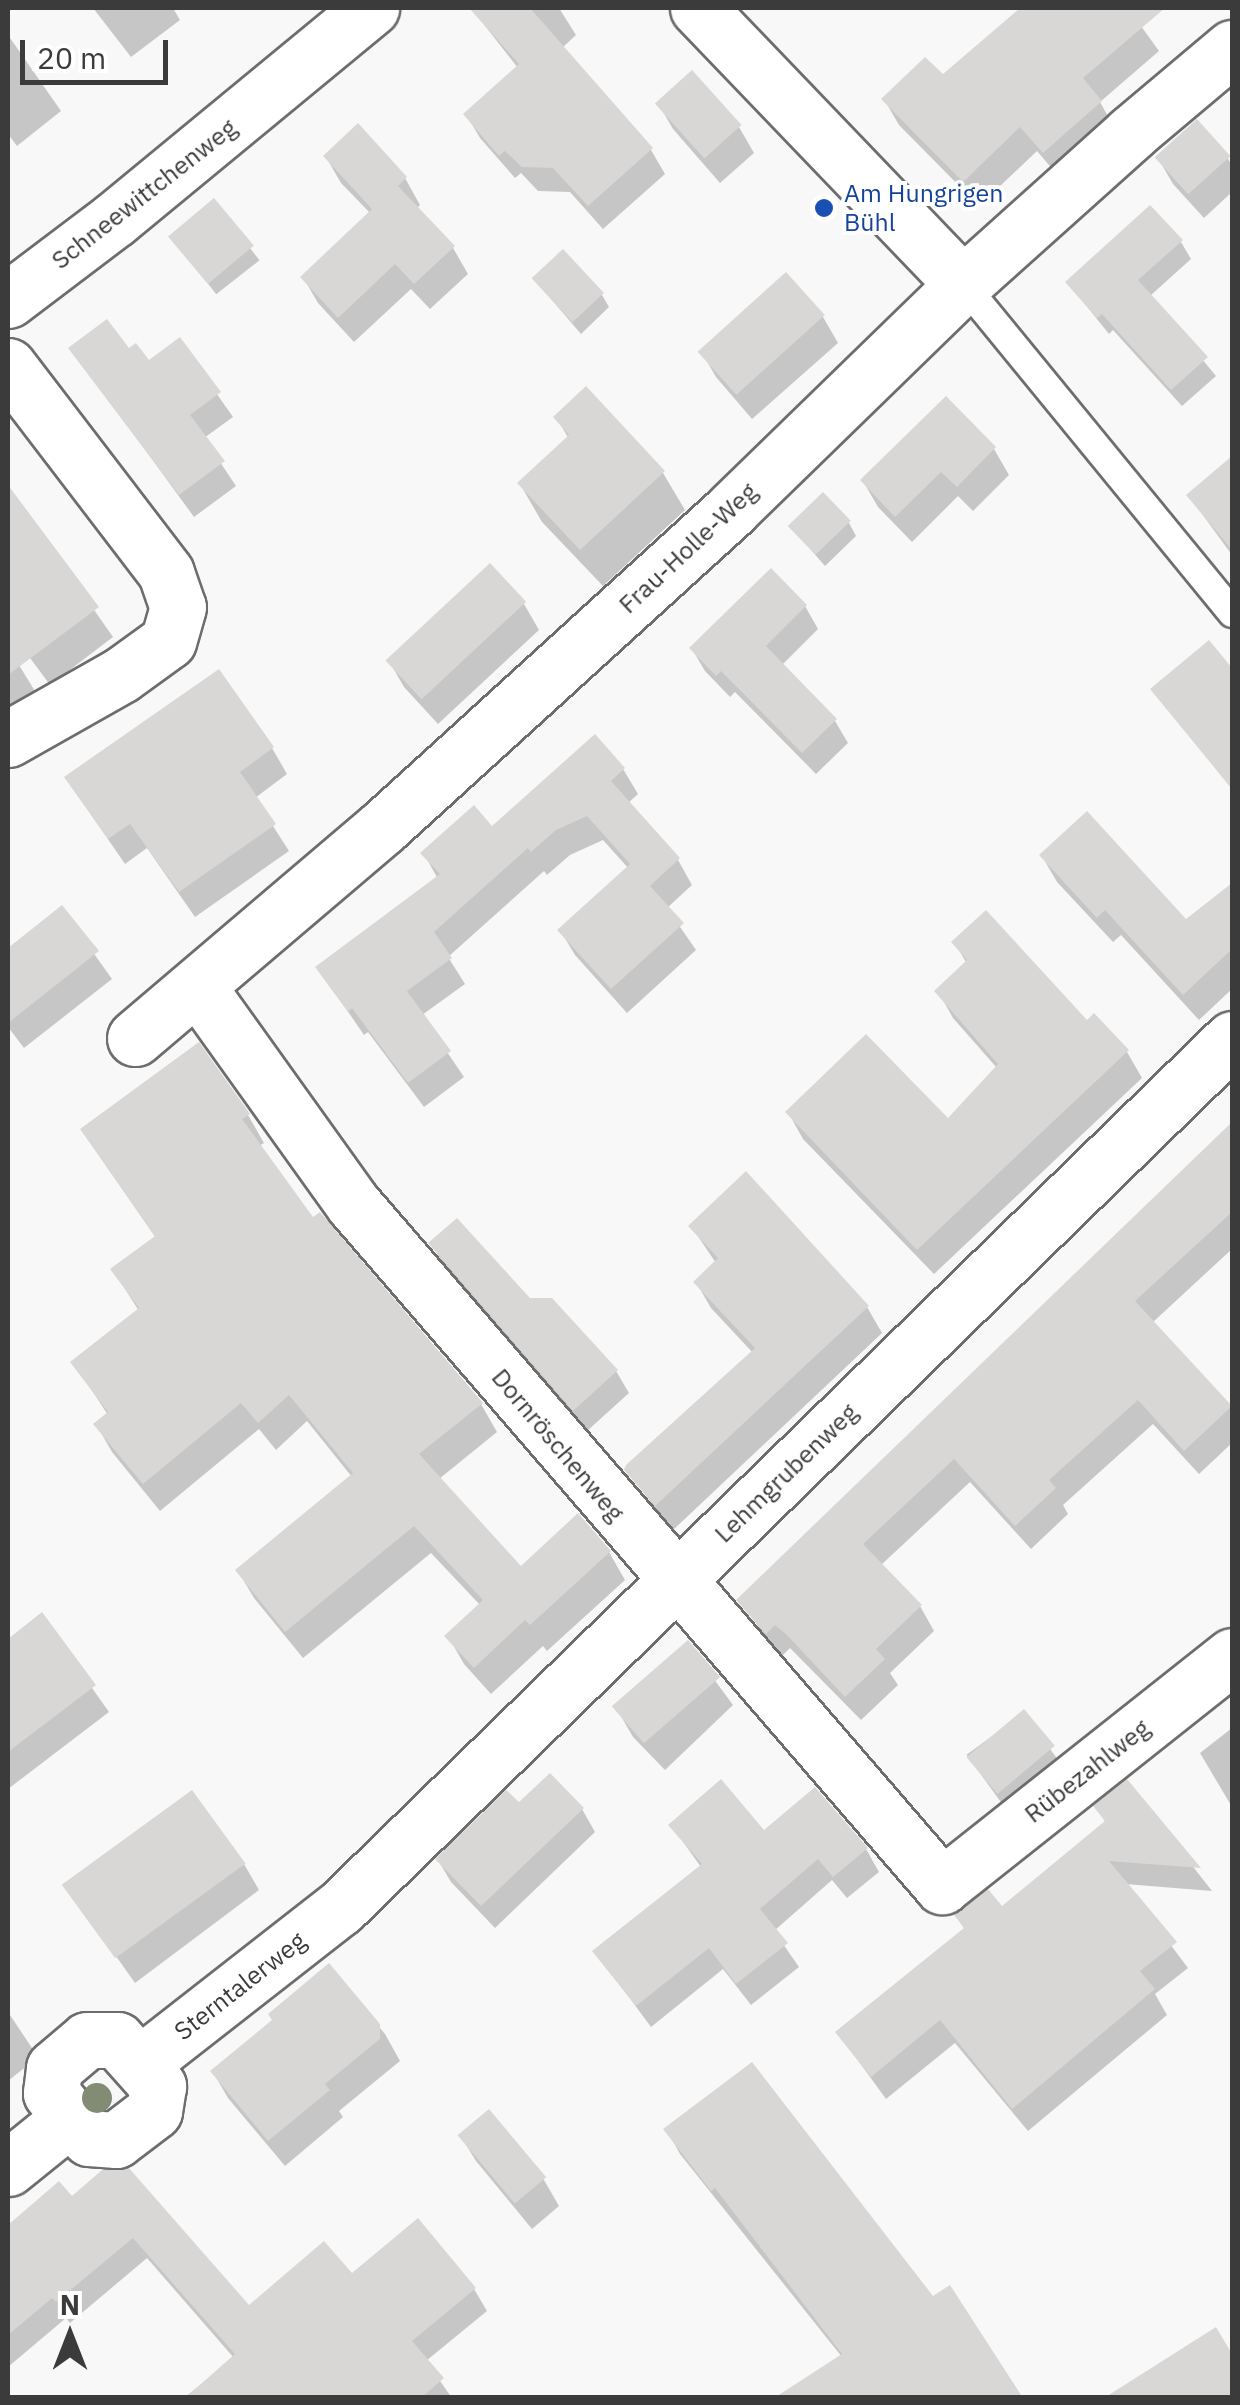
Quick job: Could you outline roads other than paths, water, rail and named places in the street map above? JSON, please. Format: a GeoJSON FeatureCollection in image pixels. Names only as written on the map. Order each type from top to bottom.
{"type":"FeatureCollection","features":[{"type":"Feature","properties":{"kind":"street","name":"Schneewittchenweg"},"geometry":{"type":"LineString","coordinates":[[8,300],[145,195],[370,8]]}},
{"type":"Feature","properties":{"kind":"street"},"geometry":{"type":"LineString","coordinates":[[698,8],[963,284]]}},
{"type":"Feature","properties":{"kind":"street","name":"Frau-Holle-Weg"},"geometry":{"type":"LineString","coordinates":[[135,1038],[383,827],[732,509],[963,284],[1131,132],[1232,48]]}},
{"type":"Feature","properties":{"kind":"street"},"geometry":{"type":"LineString","coordinates":[[8,366],[166,573],[178,607],[168,641],[120,676],[8,739]]}},
{"type":"Feature","properties":{"kind":"street","name":"Dornröschenweg"},"geometry":{"type":"LineString","coordinates":[[197,986],[354,1205],[674,1582],[942,1886]]}},
{"type":"Feature","properties":{"kind":"street","name":"Lehmgrubenweg"},"geometry":{"type":"LineString","coordinates":[[340,1908],[1232,1038]]}},
{"type":"Feature","properties":{"kind":"street","name":"Rübezahlweg"},"geometry":{"type":"LineString","coordinates":[[942,1886],[1232,1656]]}},
{"type":"Feature","properties":{"kind":"street","name":"Sterntalerweg"},"geometry":{"type":"LineString","coordinates":[[8,2168],[70,2118],[89,2138],[116,2140],[154,2110],[158,2086],[140,2064],[340,1908]]}},
{"type":"Feature","properties":{"kind":"lane"},"geometry":{"type":"LineString","coordinates":[[963,284],[1232,613]]}},
{"type":"Feature","properties":{"kind":"place","name":"Am Hungrigen Bühl"},"geometry":{"type":"Point","coordinates":[824,208]}}]}
